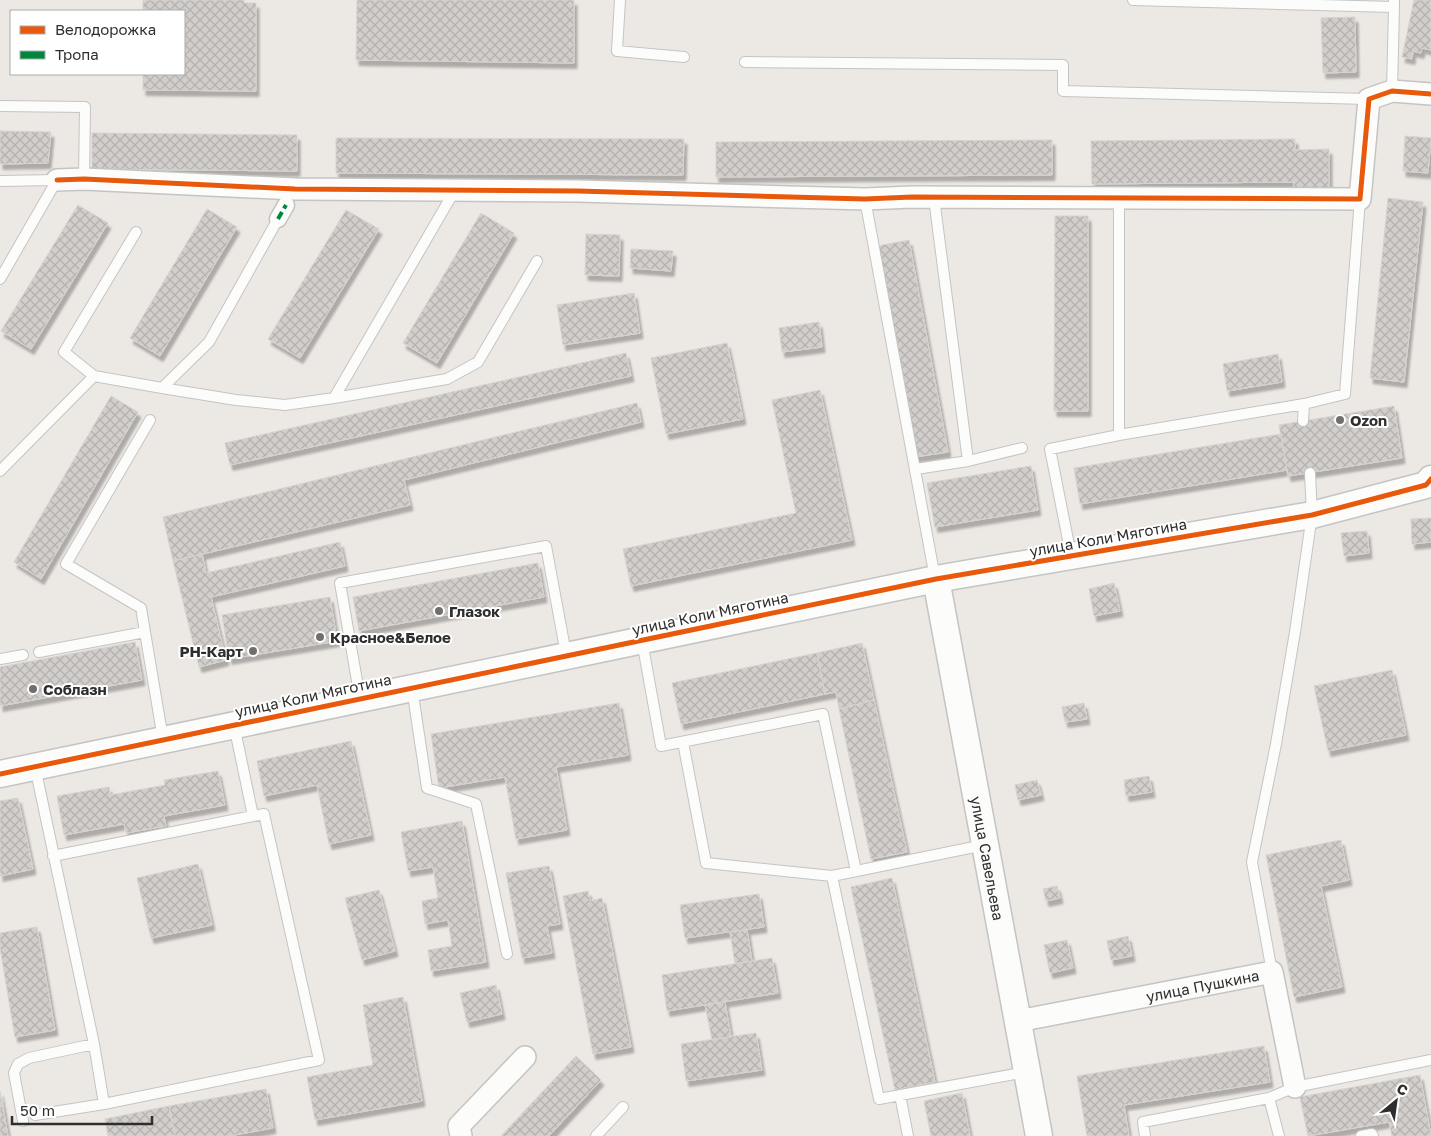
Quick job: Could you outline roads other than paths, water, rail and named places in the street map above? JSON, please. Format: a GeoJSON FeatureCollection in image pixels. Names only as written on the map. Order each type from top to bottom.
{"type":"FeatureCollection","features":[{"type":"Feature","properties":{"kind":"street"},"geometry":{"type":"LineString","coordinates":[[56,180],[84,179],[286,204],[455,190],[865,199],[1360,199],[1369,99],[1392,91],[1431,94]]}},
{"type":"Feature","properties":{"kind":"street","name":"улица Коли Мяготина"},"geometry":{"type":"LineString","coordinates":[[0,774],[936,579],[1312,515],[1428,482]]}},
{"type":"Feature","properties":{"kind":"street","name":"улица Савельева"},"geometry":{"type":"LineString","coordinates":[[936,579],[1039,1136]]}},
{"type":"Feature","properties":{"kind":"street","name":"улица Пушкина"},"geometry":{"type":"LineString","coordinates":[[1018,1021],[1272,972],[1295,1087]]}},
{"type":"Feature","properties":{"kind":"street"},"geometry":{"type":"LineString","coordinates":[[461,1136],[459,1126],[525,1057]]}},
{"type":"Feature","properties":{"kind":"lane"},"geometry":{"type":"LineString","coordinates":[[620,0],[617,51],[684,57]]}},
{"type":"Feature","properties":{"kind":"lane"},"geometry":{"type":"LineString","coordinates":[[1133,0],[1394,3],[1392,91]]}},
{"type":"Feature","properties":{"kind":"lane"},"geometry":{"type":"LineString","coordinates":[[745,62],[1063,66],[1063,91],[1369,99]]}},
{"type":"Feature","properties":{"kind":"lane"},"geometry":{"type":"LineString","coordinates":[[0,106],[85,107],[84,179]]}},
{"type":"Feature","properties":{"kind":"lane"},"geometry":{"type":"LineString","coordinates":[[0,181],[56,180]]}},
{"type":"Feature","properties":{"kind":"lane"},"geometry":{"type":"LineString","coordinates":[[0,279],[56,180]]}},
{"type":"Feature","properties":{"kind":"lane"},"geometry":{"type":"LineString","coordinates":[[334,398],[455,190]]}},
{"type":"Feature","properties":{"kind":"lane"},"geometry":{"type":"LineString","coordinates":[[934,198],[968,461]]}},
{"type":"Feature","properties":{"kind":"lane"},"geometry":{"type":"LineString","coordinates":[[865,199],[936,579]]}},
{"type":"Feature","properties":{"kind":"lane"},"geometry":{"type":"LineString","coordinates":[[1119,199],[1120,435]]}},
{"type":"Feature","properties":{"kind":"lane"},"geometry":{"type":"LineString","coordinates":[[1071,556],[1050,449],[1120,435],[1304,404],[1345,394],[1360,199]]}},
{"type":"Feature","properties":{"kind":"lane"},"geometry":{"type":"LineString","coordinates":[[162,388],[209,342],[286,204]]}},
{"type":"Feature","properties":{"kind":"lane"},"geometry":{"type":"LineString","coordinates":[[136,232],[64,352],[94,376],[236,400],[285,405],[447,379],[478,362],[538,261]]}},
{"type":"Feature","properties":{"kind":"lane"},"geometry":{"type":"LineString","coordinates":[[0,470],[94,376]]}},
{"type":"Feature","properties":{"kind":"lane"},"geometry":{"type":"LineString","coordinates":[[1303,421],[1304,404]]}},
{"type":"Feature","properties":{"kind":"lane"},"geometry":{"type":"LineString","coordinates":[[150,420],[66,564],[141,608],[163,739]]}},
{"type":"Feature","properties":{"kind":"lane"},"geometry":{"type":"LineString","coordinates":[[916,469],[968,461],[1022,448]]}},
{"type":"Feature","properties":{"kind":"lane"},"geometry":{"type":"LineString","coordinates":[[1272,972],[1252,862],[1276,744],[1295,632],[1312,515],[1310,472]]}},
{"type":"Feature","properties":{"kind":"lane"},"geometry":{"type":"LineString","coordinates":[[360,698],[340,583],[546,546],[567,656]]}},
{"type":"Feature","properties":{"kind":"lane"},"geometry":{"type":"LineString","coordinates":[[39,652],[145,632]]}},
{"type":"Feature","properties":{"kind":"lane"},"geometry":{"type":"LineString","coordinates":[[642,640],[661,746],[823,714],[856,871]]}},
{"type":"Feature","properties":{"kind":"lane"},"geometry":{"type":"LineString","coordinates":[[0,659],[23,655]]}},
{"type":"Feature","properties":{"kind":"lane"},"geometry":{"type":"LineString","coordinates":[[412,687],[427,788],[476,804],[508,954]]}},
{"type":"Feature","properties":{"kind":"lane"},"geometry":{"type":"LineString","coordinates":[[234,724],[253,816]]}},
{"type":"Feature","properties":{"kind":"lane"},"geometry":{"type":"LineString","coordinates":[[683,742],[706,863],[832,876],[985,844]]}},
{"type":"Feature","properties":{"kind":"lane"},"geometry":{"type":"LineString","coordinates":[[35,767],[94,1044],[104,1104]]}},
{"type":"Feature","properties":{"kind":"lane"},"geometry":{"type":"LineString","coordinates":[[36,1115],[104,1104],[319,1060],[264,814],[53,856]]}},
{"type":"Feature","properties":{"kind":"lane"},"geometry":{"type":"LineString","coordinates":[[832,876],[879,1099],[1027,1072]]}},
{"type":"Feature","properties":{"kind":"lane"},"geometry":{"type":"LineString","coordinates":[[23,1121],[14,1073],[18,1064],[29,1058],[94,1044]]}},
{"type":"Feature","properties":{"kind":"lane"},"geometry":{"type":"LineString","coordinates":[[1145,1136],[1143,1122],[1269,1098],[1295,1087],[1431,1060]]}},
{"type":"Feature","properties":{"kind":"lane"},"geometry":{"type":"LineString","coordinates":[[900,1095],[908,1136]]}},
{"type":"Feature","properties":{"kind":"lane"},"geometry":{"type":"LineString","coordinates":[[1269,1098],[1279,1136]]}},
{"type":"Feature","properties":{"kind":"lane"},"geometry":{"type":"LineString","coordinates":[[596,1136],[623,1107]]}},
{"type":"Feature","properties":{"kind":"lane"},"geometry":{"type":"LineString","coordinates":[[1361,1136],[1372,1134],[1372,1136]]}},
{"type":"Feature","properties":{"kind":"place","name":"Ozon"},"geometry":{"type":"Point","coordinates":[1340,420]}},
{"type":"Feature","properties":{"kind":"place","name":"Глазок"},"geometry":{"type":"Point","coordinates":[439,611]}},
{"type":"Feature","properties":{"kind":"place","name":"Красное&Белое"},"geometry":{"type":"Point","coordinates":[320,637]}},
{"type":"Feature","properties":{"kind":"place","name":"РН-Карт"},"geometry":{"type":"Point","coordinates":[253,651]}},
{"type":"Feature","properties":{"kind":"place","name":"Соблазн"},"geometry":{"type":"Point","coordinates":[33,689]}}]}
